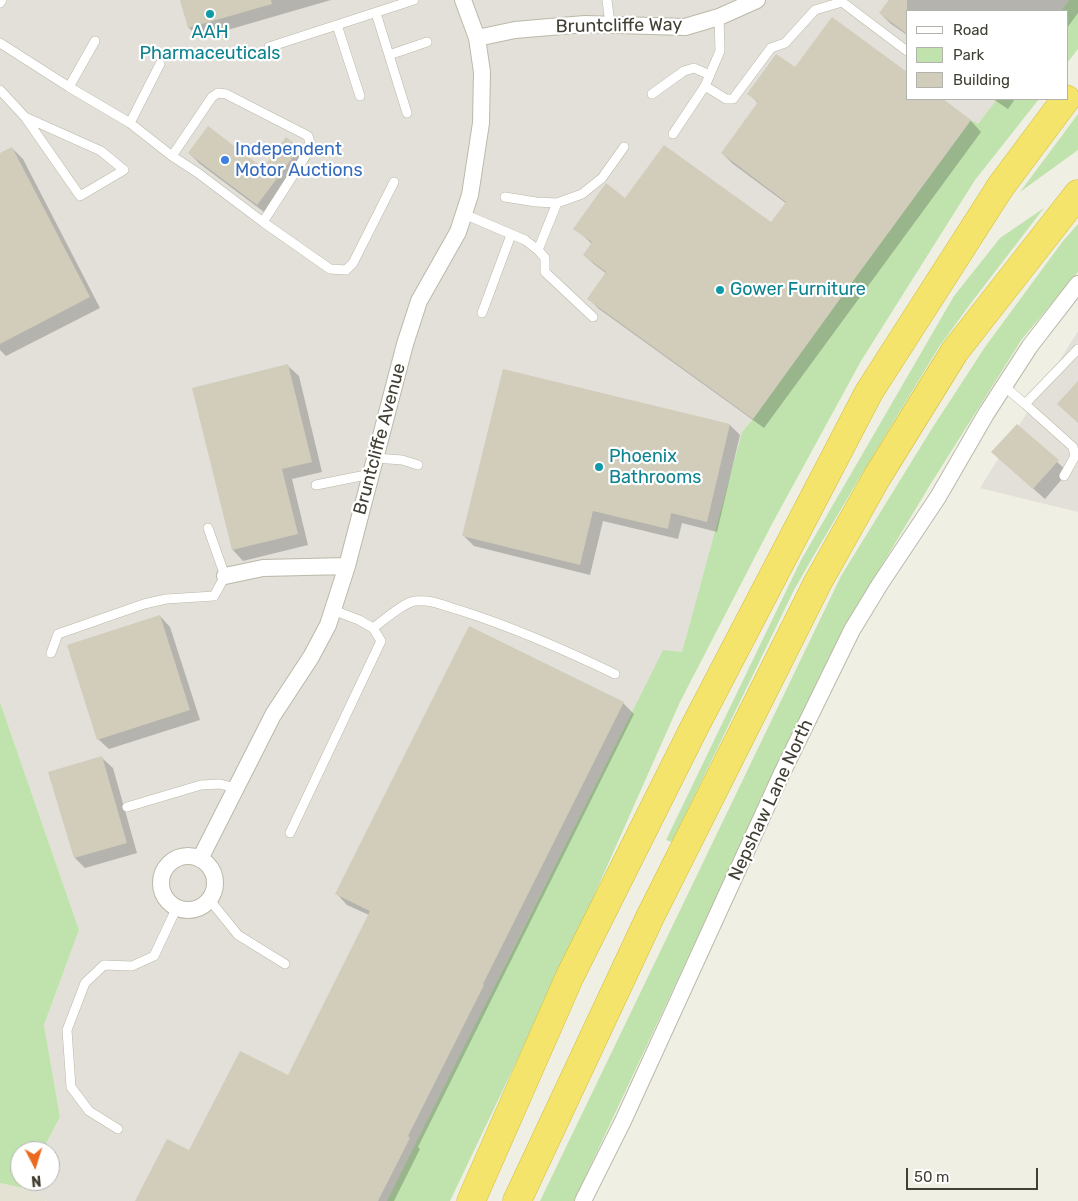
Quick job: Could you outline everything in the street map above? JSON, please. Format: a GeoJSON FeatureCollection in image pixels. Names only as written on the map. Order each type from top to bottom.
{"type":"FeatureCollection","features":[{"type":"Feature","properties":{"kind":"highway"},"geometry":{"type":"LineString","coordinates":[[1068,96],[1078,83]]}},
{"type":"Feature","properties":{"kind":"highway"},"geometry":{"type":"LineString","coordinates":[[471,1201],[570,976],[694,728],[869,392],[1002,186],[1065,100]]}},
{"type":"Feature","properties":{"kind":"highway"},"geometry":{"type":"LineString","coordinates":[[517,1201],[650,917],[818,582],[877,477],[955,350],[1078,194]]}},
{"type":"Feature","properties":{"kind":"street","name":"Bruntcliffe Avenue"},"geometry":{"type":"LineString","coordinates":[[200,859],[273,715],[311,657],[328,625],[347,566],[404,344],[419,301],[458,232],[470,195],[481,123],[482,72],[477,38],[463,0]]}},
{"type":"Feature","properties":{"kind":"street","name":"Bruntcliffe Way"},"geometry":{"type":"LineString","coordinates":[[477,38],[516,30],[585,24],[685,27],[719,18],[757,0]]}},
{"type":"Feature","properties":{"kind":"street","name":"Nepshaw Lane North"},"geometry":{"type":"LineString","coordinates":[[583,1201],[623,1121],[782,773],[852,630],[938,497],[986,414],[1030,346],[1078,284]]}},
{"type":"Feature","properties":{"kind":"street"},"geometry":{"type":"LineString","coordinates":[[224,576],[263,568],[347,566]]}},
{"type":"Feature","properties":{"kind":"street"},"geometry":{"type":"LineString","coordinates":[[189,856],[200,859],[208,865],[214,874],[213,894],[206,903],[198,908],[187,910],[177,907],[168,901],[163,892],[161,882],[164,872],[170,863],[179,858],[189,856]]}},
{"type":"Feature","properties":{"kind":"lane"},"geometry":{"type":"LineString","coordinates":[[269,47],[414,0]]}},
{"type":"Feature","properties":{"kind":"lane"},"geometry":{"type":"LineString","coordinates":[[607,0],[610,24]]}},
{"type":"Feature","properties":{"kind":"lane"},"geometry":{"type":"LineString","coordinates":[[705,86],[726,99],[733,98],[771,48],[785,43],[815,10],[842,1],[906,51]]}},
{"type":"Feature","properties":{"kind":"lane"},"geometry":{"type":"LineString","coordinates":[[376,13],[407,114]]}},
{"type":"Feature","properties":{"kind":"lane"},"geometry":{"type":"LineString","coordinates":[[673,134],[705,86],[720,51],[719,18]]}},
{"type":"Feature","properties":{"kind":"lane"},"geometry":{"type":"LineString","coordinates":[[337,25],[360,96]]}},
{"type":"Feature","properties":{"kind":"lane"},"geometry":{"type":"LineString","coordinates":[[69,86],[95,41]]}},
{"type":"Feature","properties":{"kind":"lane"},"geometry":{"type":"LineString","coordinates":[[389,55],[427,42]]}},
{"type":"Feature","properties":{"kind":"lane"},"geometry":{"type":"LineString","coordinates":[[0,43],[130,123],[172,156],[330,269],[346,270],[353,264],[394,182]]}},
{"type":"Feature","properties":{"kind":"lane"},"geometry":{"type":"LineString","coordinates":[[130,123],[160,64]]}},
{"type":"Feature","properties":{"kind":"lane"},"geometry":{"type":"LineString","coordinates":[[652,94],[684,71],[694,68],[710,75]]}},
{"type":"Feature","properties":{"kind":"lane"},"geometry":{"type":"LineString","coordinates":[[0,90],[25,117],[80,196],[124,170],[101,151],[25,117]]}},
{"type":"Feature","properties":{"kind":"lane"},"geometry":{"type":"LineString","coordinates":[[172,156],[212,97],[218,93],[226,94],[308,136],[310,143],[308,152],[263,222]]}},
{"type":"Feature","properties":{"kind":"lane"},"geometry":{"type":"LineString","coordinates":[[505,197],[557,203],[582,194],[602,178],[624,148]]}},
{"type":"Feature","properties":{"kind":"lane"},"geometry":{"type":"LineString","coordinates":[[538,250],[557,203]]}},
{"type":"Feature","properties":{"kind":"lane"},"geometry":{"type":"LineString","coordinates":[[464,214],[525,240],[538,250],[545,258],[545,272],[593,317]]}},
{"type":"Feature","properties":{"kind":"lane"},"geometry":{"type":"LineString","coordinates":[[482,313],[512,235]]}},
{"type":"Feature","properties":{"kind":"lane"},"geometry":{"type":"LineString","coordinates":[[1025,404],[1078,349]]}},
{"type":"Feature","properties":{"kind":"lane"},"geometry":{"type":"LineString","coordinates":[[1004,386],[1073,447],[1075,456],[1064,476]]}},
{"type":"Feature","properties":{"kind":"lane"},"geometry":{"type":"LineString","coordinates":[[375,458],[402,460],[418,465]]}},
{"type":"Feature","properties":{"kind":"lane"},"geometry":{"type":"LineString","coordinates":[[316,484],[371,474]]}},
{"type":"Feature","properties":{"kind":"lane"},"geometry":{"type":"LineString","coordinates":[[51,653],[58,634],[166,598],[214,596],[224,576],[208,528]]}},
{"type":"Feature","properties":{"kind":"lane"},"geometry":{"type":"LineString","coordinates":[[374,628],[413,601],[431,601],[476,615],[530,636],[615,674]]}},
{"type":"Feature","properties":{"kind":"lane"},"geometry":{"type":"LineString","coordinates":[[290,833],[381,641],[374,628],[333,610]]}},
{"type":"Feature","properties":{"kind":"lane"},"geometry":{"type":"LineString","coordinates":[[127,807],[201,785],[220,784],[235,788]]}},
{"type":"Feature","properties":{"kind":"lane"},"geometry":{"type":"LineString","coordinates":[[209,899],[238,935],[285,964]]}},
{"type":"Feature","properties":{"kind":"lane"},"geometry":{"type":"LineString","coordinates":[[118,1129],[89,1111],[71,1087],[67,1030],[85,983],[104,965],[132,966],[154,956],[177,907]]}},
{"type":"Feature","properties":{"kind":"shaded area"},"geometry":{"type":"Polygon","coordinates":[[[0,0],[1069,0],[1062,10],[906,10],[906,100],[996,100],[978,124],[971,120],[742,432],[682,652],[663,651],[511,952],[391,1201],[47,1201],[29,1191],[60,1191],[60,1141],[47,1141],[60,1117],[44,1025],[79,930],[0,702],[0,0]]]}},
{"type":"Feature","properties":{"kind":"shaded area"},"geometry":{"type":"Polygon","coordinates":[[[1078,331],[1078,512],[980,488],[1078,331]]]}},
{"type":"Feature","properties":{"kind":"shaded area"},"geometry":{"type":"Polygon","coordinates":[[[0,1183],[10,1185],[10,1191],[29,1191],[47,1201],[0,1201],[0,1183]]]}},
{"type":"Feature","properties":{"kind":"green space"},"geometry":{"type":"Polygon","coordinates":[[[1069,0],[1078,0],[1078,49],[1068,62],[1068,10],[1062,10],[1069,0]]]}},
{"type":"Feature","properties":{"kind":"green space"},"geometry":{"type":"Polygon","coordinates":[[[996,100],[1038,100],[975,180],[861,361],[772,524],[680,702],[573,943],[450,1201],[387,1201],[663,650],[682,652],[742,432],[971,120],[978,124],[996,100]]]}},
{"type":"Feature","properties":{"kind":"green space"},"geometry":{"type":"Polygon","coordinates":[[[1078,114],[1078,150],[1020,192],[1078,114]]]}},
{"type":"Feature","properties":{"kind":"green space"},"geometry":{"type":"Polygon","coordinates":[[[1044,208],[939,347],[857,482],[794,590],[672,842],[666,840],[801,560],[954,296],[1000,238],[1044,208]]]}},
{"type":"Feature","properties":{"kind":"green space"},"geometry":{"type":"Polygon","coordinates":[[[1078,224],[1078,272],[1022,339],[930,485],[867,590],[822,671],[574,1201],[540,1201],[841,576],[931,430],[985,347],[1063,241],[1078,224]]]}},
{"type":"Feature","properties":{"kind":"green space"},"geometry":{"type":"Polygon","coordinates":[[[0,702],[79,930],[44,1025],[60,1117],[47,1141],[10,1141],[10,1185],[0,1183],[0,702]]]}},
{"type":"Feature","properties":{"kind":"building","name":"AAH Pharmaceuticals"},"geometry":{"type":"Polygon","coordinates":[[[180,0],[271,0],[272,4],[188,28],[180,0]]]}},
{"type":"Feature","properties":{"kind":"building"},"geometry":{"type":"Polygon","coordinates":[[[889,0],[907,0],[906,33],[879,13],[889,0]]]}},
{"type":"Feature","properties":{"kind":"building"},"geometry":{"type":"Polygon","coordinates":[[[832,17],[906,71],[906,100],[944,100],[971,120],[753,419],[587,299],[606,272],[583,255],[592,242],[573,229],[606,183],[625,198],[664,145],[771,222],[786,202],[721,153],[758,102],[747,94],[776,54],[795,67],[832,17]]]}},
{"type":"Feature","properties":{"kind":"building","name":"Independent Motor Auctions"},"geometry":{"type":"Polygon","coordinates":[[[208,126],[263,168],[286,137],[300,148],[257,205],[188,153],[208,126]]]}},
{"type":"Feature","properties":{"kind":"building"},"geometry":{"type":"Polygon","coordinates":[[[12,147],[90,297],[0,344],[0,153],[12,147]]]}},
{"type":"Feature","properties":{"kind":"building"},"geometry":{"type":"Polygon","coordinates":[[[288,364],[312,462],[282,469],[298,534],[232,550],[192,388],[288,364]]]}},
{"type":"Feature","properties":{"kind":"building","name":"Phoenix Bathrooms"},"geometry":{"type":"Polygon","coordinates":[[[503,369],[730,424],[707,522],[671,513],[668,529],[593,511],[580,565],[462,536],[503,369]]]}},
{"type":"Feature","properties":{"kind":"building"},"geometry":{"type":"Polygon","coordinates":[[[1078,381],[1078,423],[1057,404],[1078,381]]]}},
{"type":"Feature","properties":{"kind":"building"},"geometry":{"type":"Polygon","coordinates":[[[1017,424],[1059,460],[1033,489],[991,452],[1017,424]]]}},
{"type":"Feature","properties":{"kind":"building"},"geometry":{"type":"Polygon","coordinates":[[[160,615],[190,710],[97,740],[67,645],[160,615]]]}},
{"type":"Feature","properties":{"kind":"building"},"geometry":{"type":"Polygon","coordinates":[[[469,626],[624,702],[408,1136],[410,1138],[378,1201],[135,1201],[167,1139],[189,1150],[240,1051],[288,1075],[370,911],[335,894],[469,626]]]}},
{"type":"Feature","properties":{"kind":"building"},"geometry":{"type":"Polygon","coordinates":[[[102,756],[127,843],[74,858],[48,772],[102,756]]]}},
{"type":"Feature","properties":{"kind":"place","name":"AAH Pharmaceuticals"},"geometry":{"type":"Point","coordinates":[210,14]}},
{"type":"Feature","properties":{"kind":"place","name":"Independent Motor Auctions"},"geometry":{"type":"Point","coordinates":[225,160]}},
{"type":"Feature","properties":{"kind":"place","name":"Gower Furniture"},"geometry":{"type":"Point","coordinates":[720,290]}},
{"type":"Feature","properties":{"kind":"place","name":"Phoenix Bathrooms"},"geometry":{"type":"Point","coordinates":[599,467]}}]}
